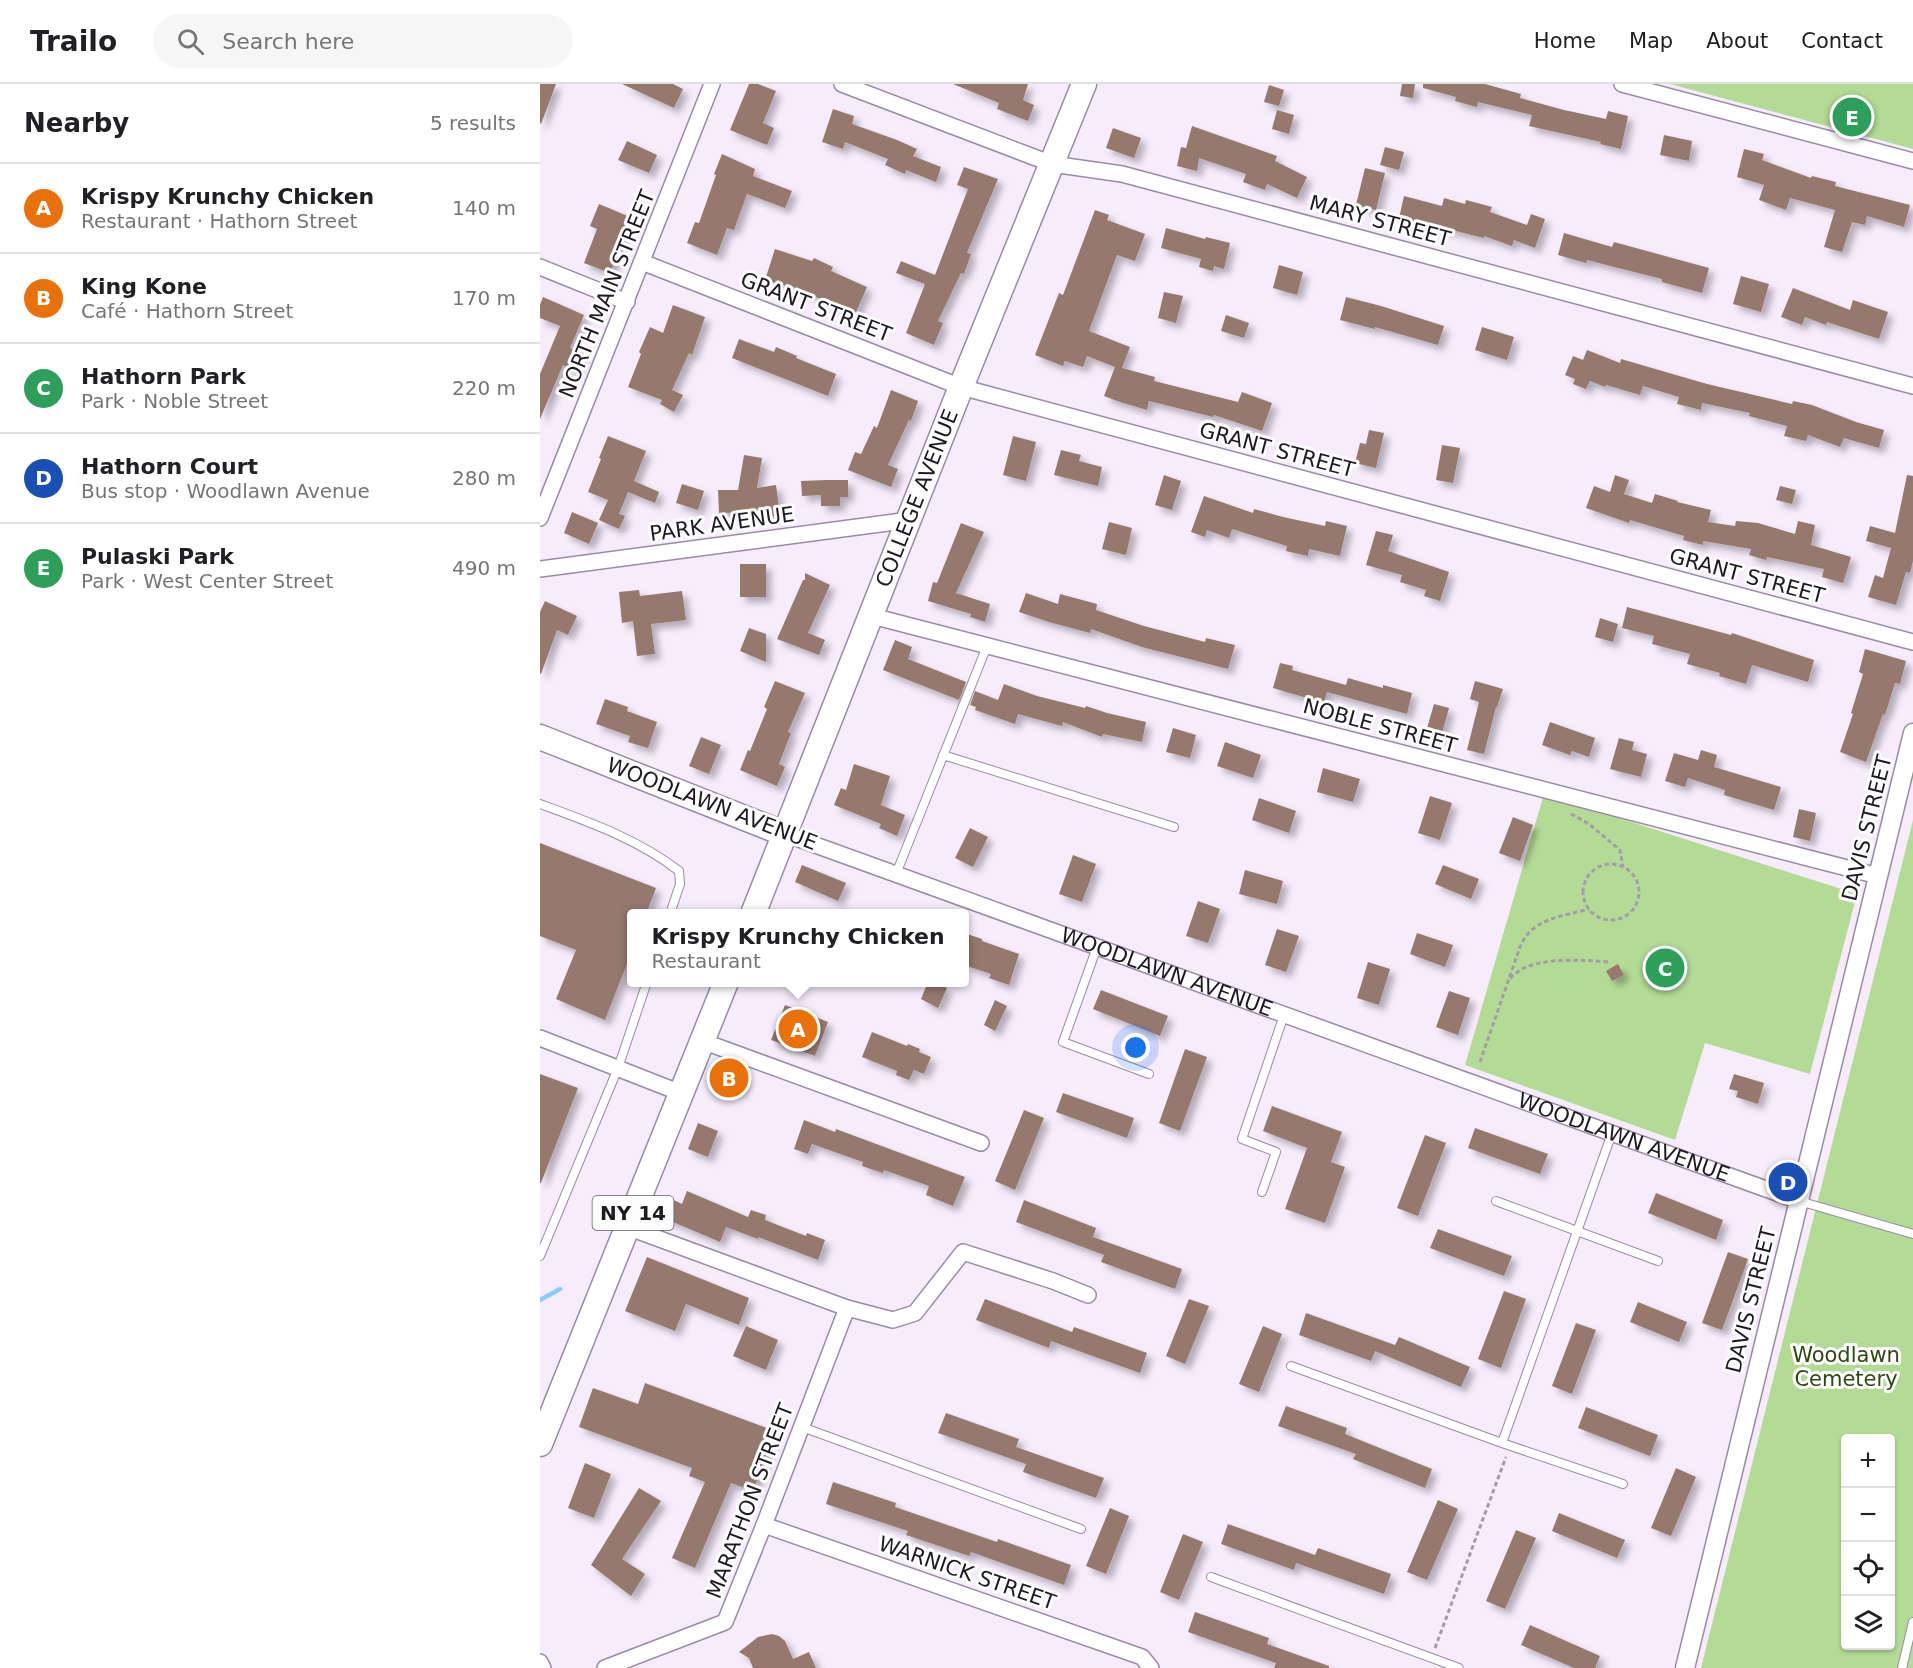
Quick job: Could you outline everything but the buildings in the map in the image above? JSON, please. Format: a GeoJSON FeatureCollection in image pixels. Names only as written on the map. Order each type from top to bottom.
{"type":"FeatureCollection","features":[{"type":"Feature","properties":{"kind":"main road","name":"COLLEGE AVENUE"},"geometry":{"type":"LineString","coordinates":[[755,909],[1084,84]]}},
{"type":"Feature","properties":{"kind":"main road","name":"WOODLAWN AVENUE"},"geometry":{"type":"LineString","coordinates":[[540,737],[785,834]]}},
{"type":"Feature","properties":{"kind":"main road","name":"NY 14"},"geometry":{"type":"LineString","coordinates":[[540,1444],[724,987]]}},
{"type":"Feature","properties":{"kind":"street","name":"NORTH MAIN STREET"},"geometry":{"type":"LineString","coordinates":[[540,518],[712,84]]}},
{"type":"Feature","properties":{"kind":"street","name":"MARY STREET"},"geometry":{"type":"LineString","coordinates":[[842,84],[1052,164],[1122,174],[1913,386]]}},
{"type":"Feature","properties":{"kind":"street"},"geometry":{"type":"LineString","coordinates":[[1622,84],[1913,161]]}},
{"type":"Feature","properties":{"kind":"street","name":"GRANT STREET"},"geometry":{"type":"LineString","coordinates":[[642,262],[962,387],[1913,642]]}},
{"type":"Feature","properties":{"kind":"street"},"geometry":{"type":"LineString","coordinates":[[540,267],[627,302]]}},
{"type":"Feature","properties":{"kind":"street","name":"PARK AVENUE"},"geometry":{"type":"LineString","coordinates":[[540,569],[910,520]]}},
{"type":"Feature","properties":{"kind":"street","name":"NOBLE STREET"},"geometry":{"type":"LineString","coordinates":[[872,616],[1878,876]]}},
{"type":"Feature","properties":{"kind":"street","name":"DAVIS STREET"},"geometry":{"type":"LineString","coordinates":[[1685,1668],[1913,733]]}},
{"type":"Feature","properties":{"kind":"street","name":"WOODLAWN AVENUE"},"geometry":{"type":"LineString","coordinates":[[785,834],[1798,1201]]}},
{"type":"Feature","properties":{"kind":"street"},"geometry":{"type":"LineString","coordinates":[[540,1038],[681,1092]]}},
{"type":"Feature","properties":{"kind":"street"},"geometry":{"type":"LineString","coordinates":[[702,1041],[981,1143]]}},
{"type":"Feature","properties":{"kind":"street"},"geometry":{"type":"LineString","coordinates":[[627,1227],[847,1308],[893,1320],[915,1312],[963,1252],[1053,1281],[1088,1295]]}},
{"type":"Feature","properties":{"kind":"street","name":"MARATHON STREET"},"geometry":{"type":"LineString","coordinates":[[605,1668],[725,1622],[847,1308]]}},
{"type":"Feature","properties":{"kind":"street","name":"WARNICK STREET"},"geometry":{"type":"LineString","coordinates":[[764,1525],[1142,1657],[1151,1668]]}},
{"type":"Feature","properties":{"kind":"street"},"geometry":{"type":"LineString","coordinates":[[540,1662],[543,1668]]}},
{"type":"Feature","properties":{"kind":"lane"},"geometry":{"type":"LineString","coordinates":[[896,874],[987,646]]}},
{"type":"Feature","properties":{"kind":"lane"},"geometry":{"type":"LineString","coordinates":[[943,755],[1173,827]]}},
{"type":"Feature","properties":{"kind":"lane"},"geometry":{"type":"LineString","coordinates":[[540,804],[644,847],[679,871],[680,884],[672,909]]}},
{"type":"Feature","properties":{"kind":"lane"},"geometry":{"type":"LineString","coordinates":[[1097,947],[1064,1042],[1149,1074]]}},
{"type":"Feature","properties":{"kind":"lane"},"geometry":{"type":"LineString","coordinates":[[540,1256],[618,1068],[645,987]]}},
{"type":"Feature","properties":{"kind":"lane"},"geometry":{"type":"LineString","coordinates":[[1262,1192],[1276,1152],[1242,1139],[1284,1015]]}},
{"type":"Feature","properties":{"kind":"lane"},"geometry":{"type":"LineString","coordinates":[[1506,1444],[1612,1133]]}},
{"type":"Feature","properties":{"kind":"lane"},"geometry":{"type":"LineString","coordinates":[[1496,1201],[1658,1261]]}},
{"type":"Feature","properties":{"kind":"lane"},"geometry":{"type":"LineString","coordinates":[[1798,1201],[1913,1234]]}},
{"type":"Feature","properties":{"kind":"lane"},"geometry":{"type":"LineString","coordinates":[[1291,1366],[1623,1485]]}},
{"type":"Feature","properties":{"kind":"lane"},"geometry":{"type":"LineString","coordinates":[[802,1427],[1081,1529]]}},
{"type":"Feature","properties":{"kind":"lane"},"geometry":{"type":"LineString","coordinates":[[1211,1577],[1431,1658],[1444,1665],[1460,1668]]}},
{"type":"Feature","properties":{"kind":"lane"},"geometry":{"type":"LineString","coordinates":[[1902,1668],[1913,1622]]}},
{"type":"Feature","properties":{"kind":"path"},"geometry":{"type":"LineString","coordinates":[[1571,814],[1589,824],[1620,850],[1623,867]]}},
{"type":"Feature","properties":{"kind":"path"},"geometry":{"type":"LineString","coordinates":[[1605,865],[1623,867],[1636,880],[1638,898],[1635,906],[1622,918],[1604,919],[1588,909],[1583,892],[1589,874],[1596,868],[1605,865]]}},
{"type":"Feature","properties":{"kind":"path"},"geometry":{"type":"LineString","coordinates":[[1480,1062],[1520,947],[1527,934],[1557,917],[1588,909]]}},
{"type":"Feature","properties":{"kind":"path"},"geometry":{"type":"LineString","coordinates":[[1509,979],[1522,969],[1556,961],[1609,962]]}},
{"type":"Feature","properties":{"kind":"path"},"geometry":{"type":"LineString","coordinates":[[1431,1658],[1506,1444]]}},
{"type":"Feature","properties":{"kind":"green space"},"geometry":{"type":"Polygon","coordinates":[[[1670,84],[1913,84],[1913,149],[1670,84]]]}},
{"type":"Feature","properties":{"kind":"green space"},"geometry":{"type":"Polygon","coordinates":[[[1544,794],[1857,894],[1810,1074],[1705,1043],[1675,1140],[1465,1065],[1544,794]]]}},
{"type":"Feature","properties":{"kind":"green space","name":"Woodlawn Cemetery"},"geometry":{"type":"Polygon","coordinates":[[[1913,820],[1913,1668],[1701,1668],[1913,820]]]}},
{"type":"Feature","properties":{"kind":"waterway"},"geometry":{"type":"LineString","coordinates":[[540,1300],[560,1289]]}},
{"type":"Feature","properties":{"kind":"place","name":"Pulaski Park"},"geometry":{"type":"Point","coordinates":[1852,117]}},
{"type":"Feature","properties":{"kind":"place","name":"Hathorn Park"},"geometry":{"type":"Point","coordinates":[1665,968]}},
{"type":"Feature","properties":{"kind":"place","name":"Krispy Krunchy Chicken"},"geometry":{"type":"Point","coordinates":[798,1029]}},
{"type":"Feature","properties":{"kind":"place","name":"King Kone"},"geometry":{"type":"Point","coordinates":[729,1078]}},
{"type":"Feature","properties":{"kind":"place","name":"Hathorn Court"},"geometry":{"type":"Point","coordinates":[1788,1182]}}]}
